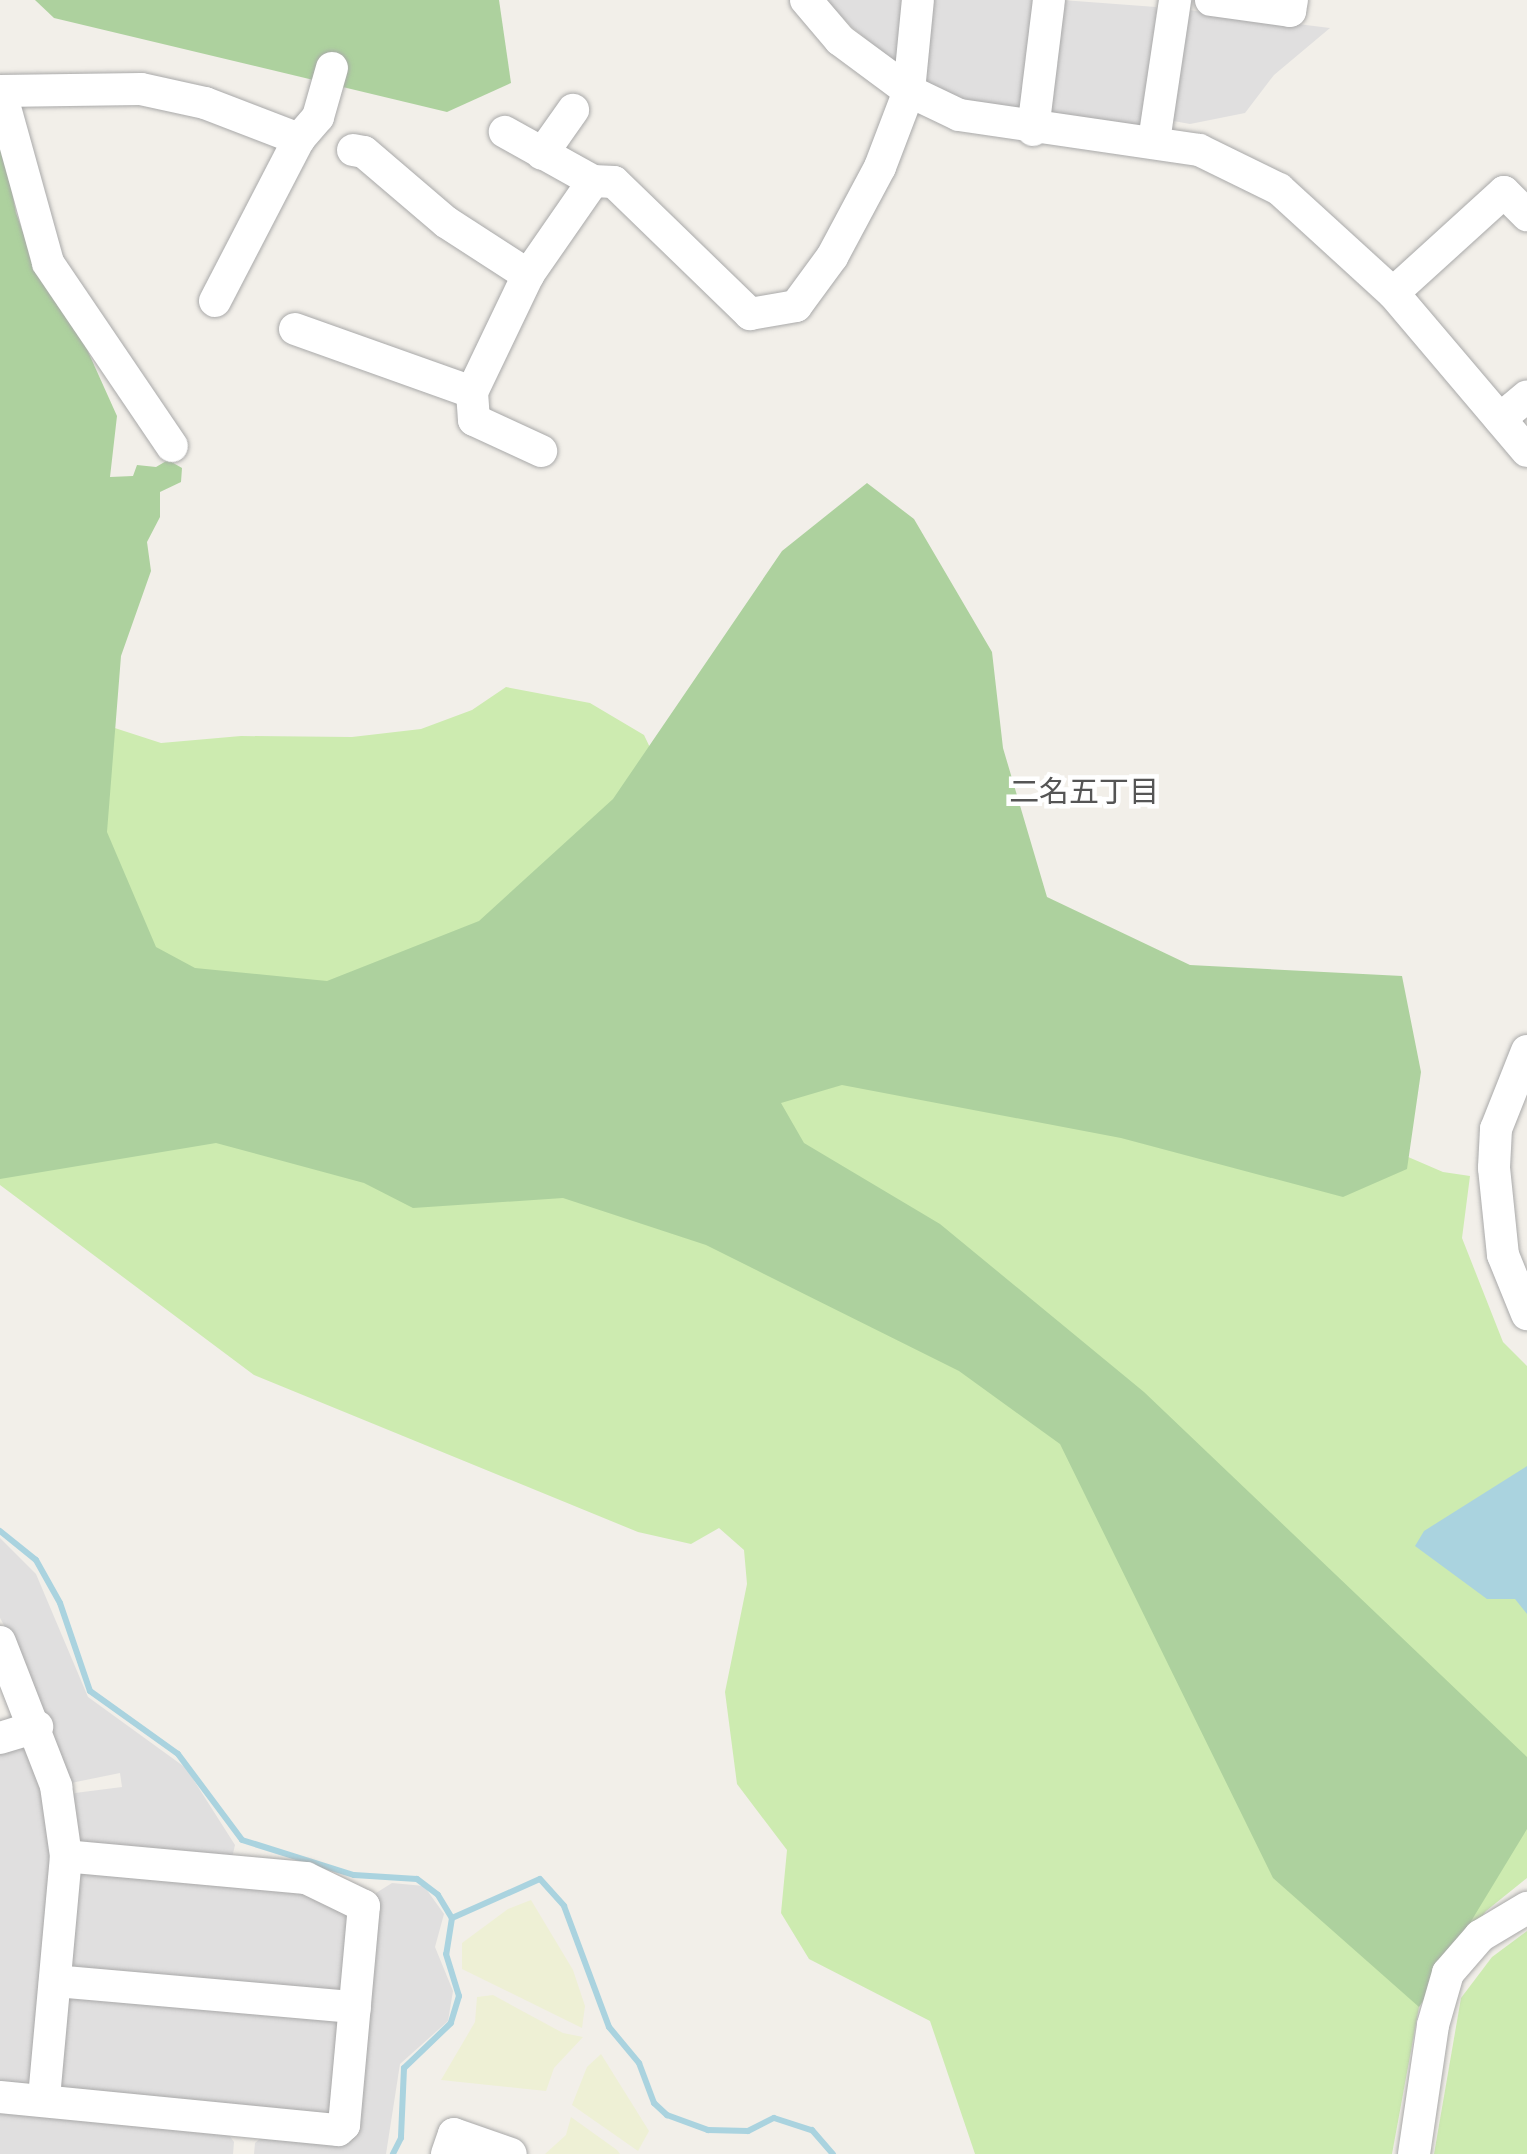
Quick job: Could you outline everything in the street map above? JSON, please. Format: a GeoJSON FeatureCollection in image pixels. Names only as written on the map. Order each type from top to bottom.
{"type":"FeatureCollection","features":[{"type":"Feature","properties":{"kind":"street"},"geometry":{"type":"LineString","coordinates":[[806,0],[840,40],[909,90],[959,115],[1033,130],[1154,141],[1199,150],[1279,190],[1393,293],[1527,450]]}},
{"type":"Feature","properties":{"kind":"street"},"geometry":{"type":"LineString","coordinates":[[505,132],[593,181],[614,182],[750,314],[796,306],[832,257],[880,167],[909,90],[918,0]]}},
{"type":"Feature","properties":{"kind":"street"},"geometry":{"type":"LineString","coordinates":[[1033,130],[1048,0]]}},
{"type":"Feature","properties":{"kind":"street"},"geometry":{"type":"LineString","coordinates":[[1154,141],[1175,0]]}},
{"type":"Feature","properties":{"kind":"street"},"geometry":{"type":"LineString","coordinates":[[1211,0],[1290,10],[1292,0]]}},
{"type":"Feature","properties":{"kind":"street"},"geometry":{"type":"LineString","coordinates":[[215,301],[300,140],[318,117],[332,68]]}},
{"type":"Feature","properties":{"kind":"street"},"geometry":{"type":"LineString","coordinates":[[172,446],[48,264],[1,92],[140,89],[205,103],[300,140]]}},
{"type":"Feature","properties":{"kind":"street"},"geometry":{"type":"LineString","coordinates":[[542,154],[573,110]]}},
{"type":"Feature","properties":{"kind":"street"},"geometry":{"type":"LineString","coordinates":[[353,150],[364,152],[446,222],[528,275]]}},
{"type":"Feature","properties":{"kind":"street"},"geometry":{"type":"LineString","coordinates":[[541,452],[474,420],[472,392],[528,275],[593,181]]}},
{"type":"Feature","properties":{"kind":"street"},"geometry":{"type":"LineString","coordinates":[[1393,293],[1504,192],[1527,215]]}},
{"type":"Feature","properties":{"kind":"street"},"geometry":{"type":"LineString","coordinates":[[295,330],[472,392]]}},
{"type":"Feature","properties":{"kind":"street"},"geometry":{"type":"LineString","coordinates":[[1500,419],[1527,396]]}},
{"type":"Feature","properties":{"kind":"street"},"geometry":{"type":"LineString","coordinates":[[1527,1051],[1496,1130],[1494,1185],[1503,1255],[1527,1314]]}},
{"type":"Feature","properties":{"kind":"street"},"geometry":{"type":"LineString","coordinates":[[0,1642],[37,1727],[56,1786],[66,1856],[44,2100]]}},
{"type":"Feature","properties":{"kind":"street"},"geometry":{"type":"LineString","coordinates":[[0,1738],[37,1727]]}},
{"type":"Feature","properties":{"kind":"street"},"geometry":{"type":"LineString","coordinates":[[0,2097],[44,2100],[244,2138],[338,2130],[344,2124],[364,1906],[306,1878],[66,1856]]}},
{"type":"Feature","properties":{"kind":"street"},"geometry":{"type":"LineString","coordinates":[[1414,2154],[1433,2025],[1448,1973],[1480,1936],[1527,1908]]}},
{"type":"Feature","properties":{"kind":"street"},"geometry":{"type":"LineString","coordinates":[[55,1981],[355,2008]]}},
{"type":"Feature","properties":{"kind":"street"},"geometry":{"type":"LineString","coordinates":[[446,2154],[454,2134],[511,2154]]}},
{"type":"Feature","properties":{"kind":"shaded area"},"geometry":{"type":"Polygon","coordinates":[[[825,0],[913,0],[898,66],[852,27],[825,0]]]}},
{"type":"Feature","properties":{"kind":"shaded area"},"geometry":{"type":"Polygon","coordinates":[[[929,0],[1038,0],[1025,112],[970,105],[930,88],[922,74],[929,0]]]}},
{"type":"Feature","properties":{"kind":"shaded area"},"geometry":{"type":"Polygon","coordinates":[[[1062,0],[1156,7],[1162,16],[1142,128],[1043,114],[1062,0]]]}},
{"type":"Feature","properties":{"kind":"shaded area"},"geometry":{"type":"Polygon","coordinates":[[[1188,10],[1330,28],[1274,75],[1245,113],[1190,124],[1168,120],[1188,10]]]}},
{"type":"Feature","properties":{"kind":"shaded area"},"geometry":{"type":"Polygon","coordinates":[[[0,1538],[36,1574],[88,1697],[186,1768],[235,1845],[232,1858],[82,1845],[71,1833],[68,1801],[75,1793],[122,1787],[120,1773],[66,1784],[28,1668],[0,1618],[0,1538]]]}},
{"type":"Feature","properties":{"kind":"shaded area"},"geometry":{"type":"Polygon","coordinates":[[[20,1743],[36,1751],[53,1862],[33,2077],[19,2087],[0,2085],[0,1750],[20,1743]]]}},
{"type":"Feature","properties":{"kind":"shaded area"},"geometry":{"type":"Polygon","coordinates":[[[85,1865],[297,1886],[355,1918],[348,1984],[333,1994],[77,1968],[67,1956],[71,1878],[85,1865]]]}},
{"type":"Feature","properties":{"kind":"shaded area"},"geometry":{"type":"Polygon","coordinates":[[[392,1883],[424,1886],[444,1914],[435,1947],[453,1991],[448,2021],[400,2064],[386,2154],[254,2154],[255,2143],[268,2132],[352,2141],[376,1893],[392,1883]]]}},
{"type":"Feature","properties":{"kind":"shaded area"},"geometry":{"type":"Polygon","coordinates":[[[75,1988],[332,2013],[344,2027],[337,2105],[324,2117],[65,2092],[54,2080],[62,2000],[75,1988]]]}},
{"type":"Feature","properties":{"kind":"shaded area"},"geometry":{"type":"Polygon","coordinates":[[[0,2107],[224,2128],[234,2142],[233,2154],[0,2154],[0,2107]]]}},
{"type":"Feature","properties":{"kind":"green space"},"geometry":{"type":"Polygon","coordinates":[[[35,0],[499,0],[511,83],[447,112],[54,18],[35,0]]]}},
{"type":"Feature","properties":{"kind":"green space"},"geometry":{"type":"Polygon","coordinates":[[[0,128],[16,213],[39,276],[81,336],[117,416],[110,477],[133,476],[137,465],[156,467],[168,460],[182,468],[181,482],[160,492],[160,517],[147,542],[151,571],[121,656],[107,832],[156,947],[195,968],[327,981],[479,921],[613,799],[782,551],[867,483],[914,519],[992,652],[1003,748],[1047,897],[1190,965],[1402,976],[1421,1072],[1407,1169],[1343,1197],[1121,1138],[842,1085],[781,1103],[804,1143],[940,1224],[1144,1392],[1527,1757],[1527,1829],[1419,2007],[1273,1878],[1060,1444],[959,1371],[706,1245],[563,1198],[413,1208],[364,1183],[216,1143],[0,1179],[0,128]]]}},
{"type":"Feature","properties":{"kind":"green space"},"geometry":{"type":"Polygon","coordinates":[[[506,687],[590,703],[644,735],[667,783],[1378,1144],[1443,1172],[1470,1176],[1462,1238],[1503,1342],[1527,1366],[1527,1878],[1486,1911],[1419,2007],[1392,2154],[975,2154],[930,2021],[809,1959],[781,1913],[787,1850],[737,1784],[725,1692],[747,1584],[744,1550],[719,1528],[691,1544],[638,1532],[254,1375],[0,1185],[0,727],[50,707],[161,743],[241,736],[352,737],[421,729],[472,710],[506,687]]]}},
{"type":"Feature","properties":{"kind":"green space"},"geometry":{"type":"Polygon","coordinates":[[[531,1900],[573,1970],[585,2006],[582,2028],[462,1969],[462,1943],[508,1909],[531,1900]]]}},
{"type":"Feature","properties":{"kind":"green space"},"geometry":{"type":"Polygon","coordinates":[[[1527,1931],[1527,2154],[1434,2154],[1461,1998],[1492,1957],[1527,1931]]]}},
{"type":"Feature","properties":{"kind":"green space"},"geometry":{"type":"Polygon","coordinates":[[[493,1995],[563,2033],[583,2037],[554,2068],[546,2091],[441,2080],[475,2022],[477,1997],[493,1995]]]}},
{"type":"Feature","properties":{"kind":"green space"},"geometry":{"type":"Polygon","coordinates":[[[601,2054],[649,2131],[638,2151],[572,2105],[587,2067],[601,2054]]]}},
{"type":"Feature","properties":{"kind":"green space"},"geometry":{"type":"Polygon","coordinates":[[[571,2117],[620,2154],[545,2154],[566,2135],[571,2117]]]}},
{"type":"Feature","properties":{"kind":"water"},"geometry":{"type":"Polygon","coordinates":[[[1527,1466],[1527,1614],[1515,1599],[1487,1599],[1415,1546],[1424,1531],[1527,1466]]]}},
{"type":"Feature","properties":{"kind":"waterway"},"geometry":{"type":"LineString","coordinates":[[0,1531],[36,1560],[60,1603],[90,1691],[178,1754],[242,1840],[354,1875],[417,1879],[438,1895],[452,1918],[446,1954],[459,1996],[451,2023],[404,2068],[401,2138],[393,2154]]}},
{"type":"Feature","properties":{"kind":"waterway"},"geometry":{"type":"LineString","coordinates":[[452,1918],[540,1879],[564,1906],[609,2027],[639,2063],[654,2103],[667,2115],[708,2130],[748,2131],[774,2118],[812,2130],[833,2154]]}},
{"type":"Feature","properties":{"kind":"district","name":"二名五丁目"},"geometry":{"type":"Point","coordinates":[1084,791]}}]}
